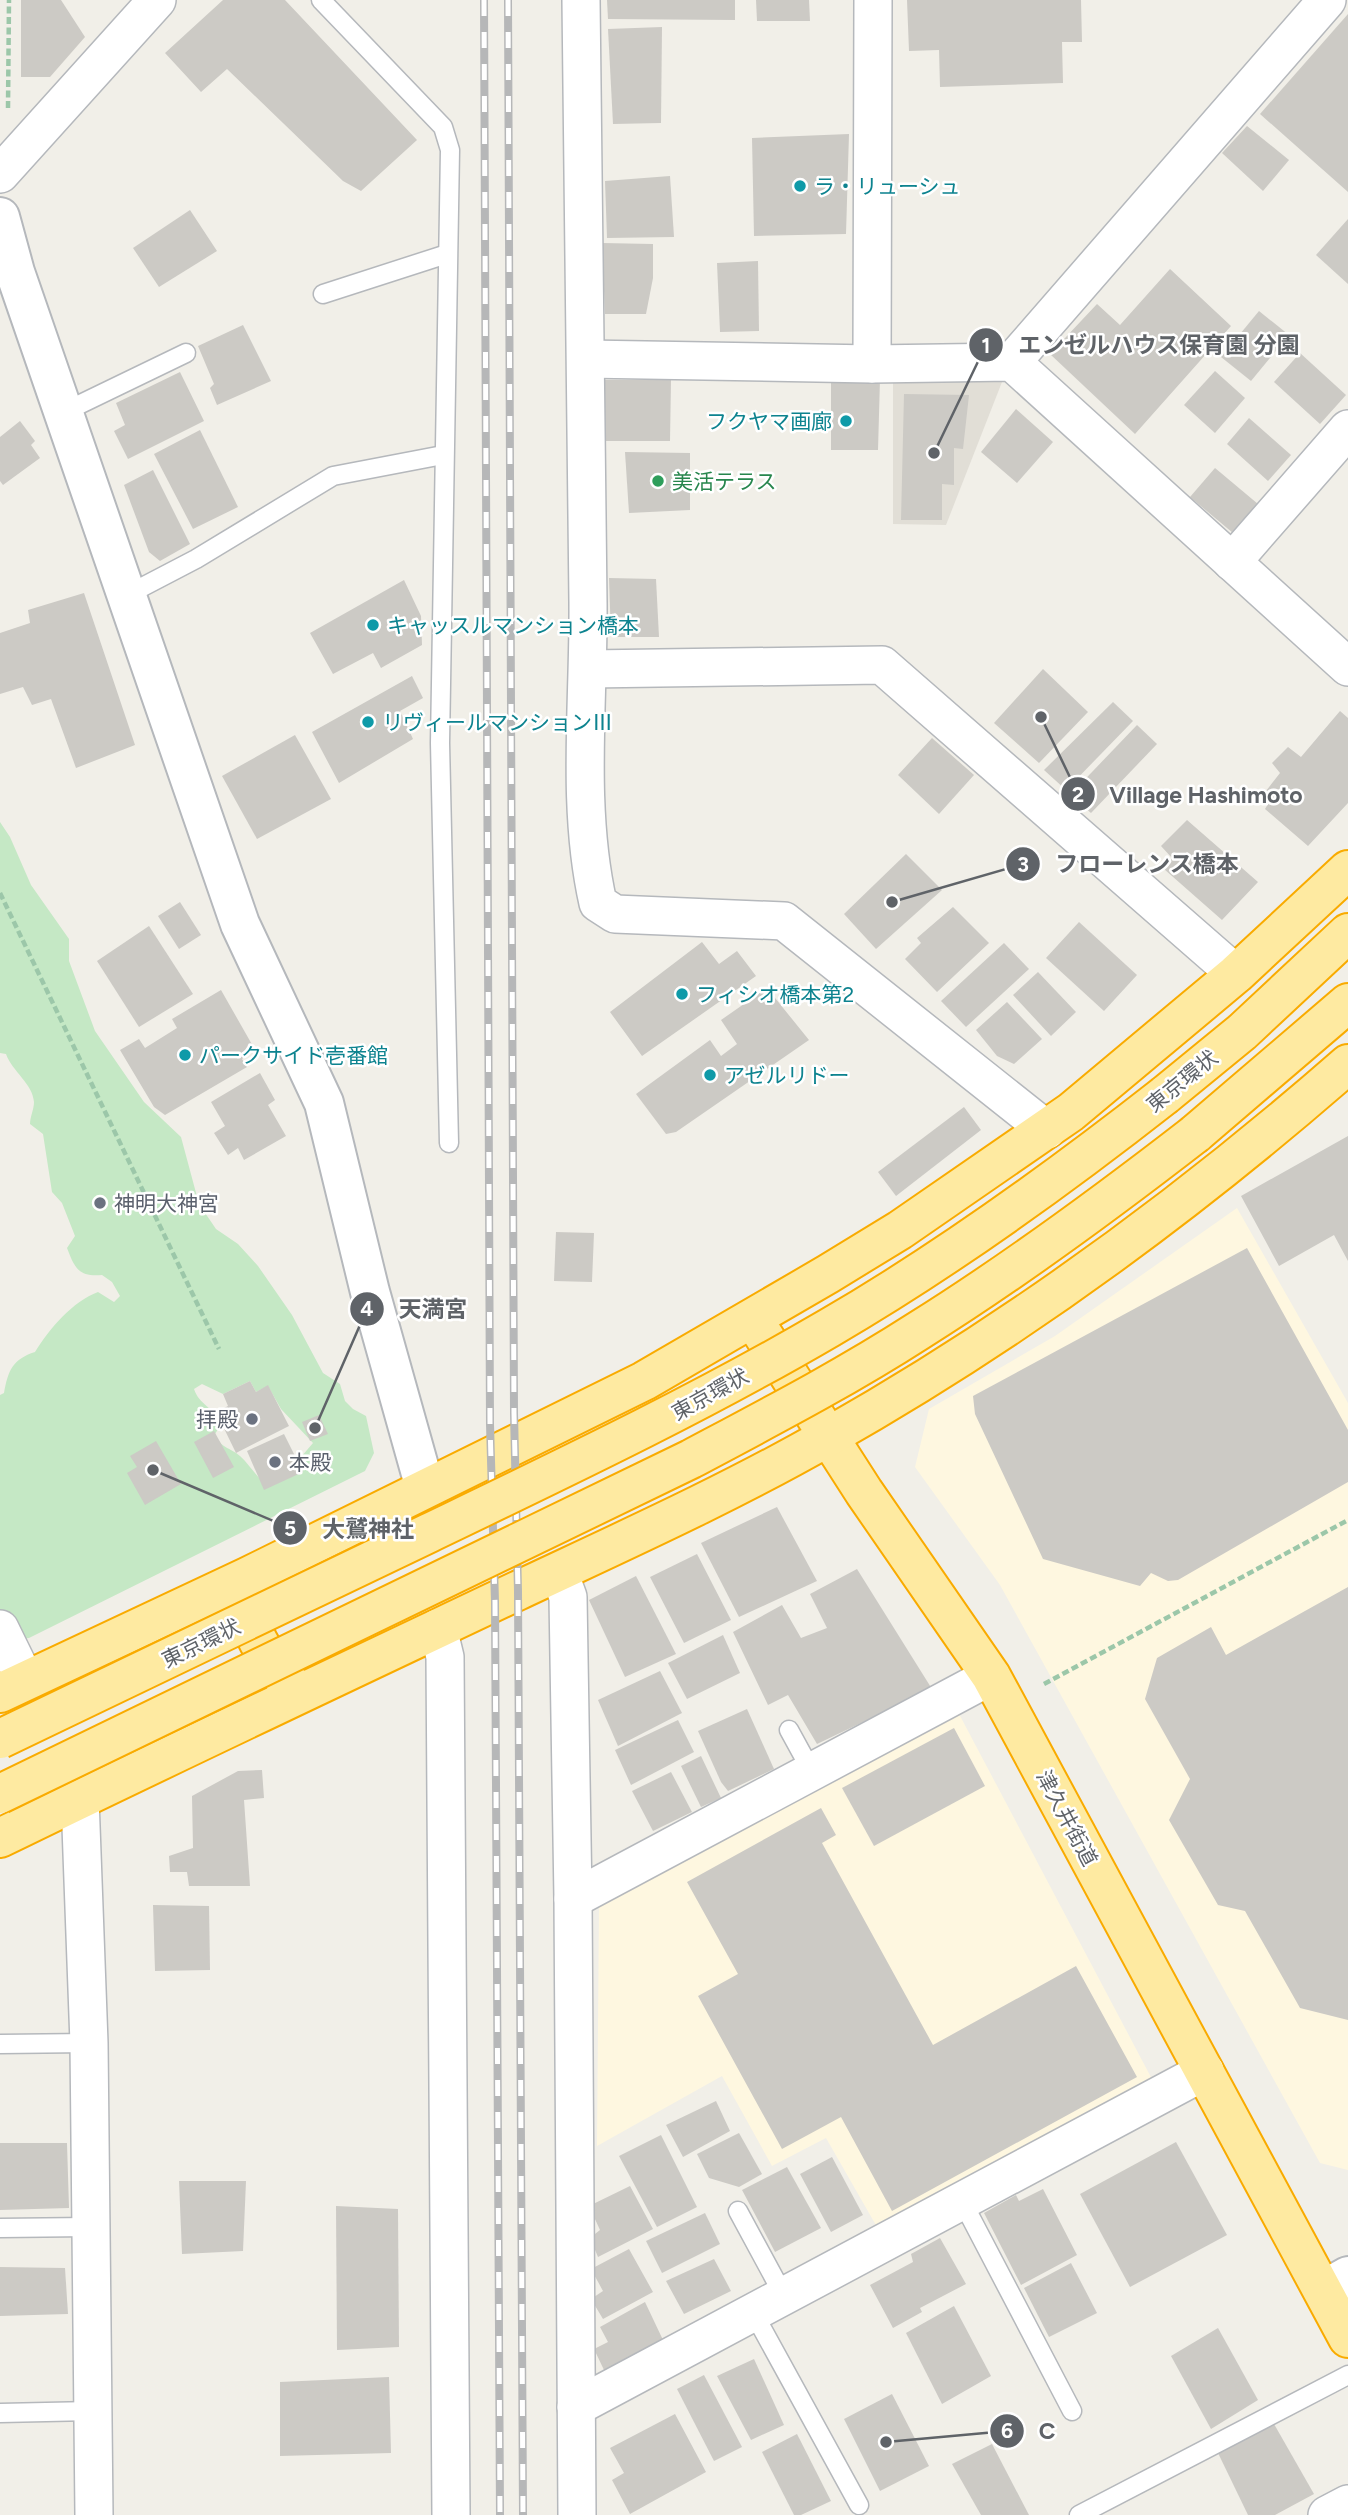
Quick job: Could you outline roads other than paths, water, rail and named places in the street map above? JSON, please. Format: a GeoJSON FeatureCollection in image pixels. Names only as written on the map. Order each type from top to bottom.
{"type":"FeatureCollection","features":[{"type":"Feature","properties":{"kind":"highway"},"geometry":{"type":"LineString","coordinates":[[13,1687],[247,1577],[644,1381],[753,1320],[900,1230],[1046,1130],[1236,974],[1348,870]]}},
{"type":"Feature","properties":{"kind":"highway","name":"東京環状"},"geometry":{"type":"LineString","coordinates":[[0,1739],[588,1456],[829,1328],[944,1256],[1165,1095],[1242,1032],[1348,933]]}},
{"type":"Feature","properties":{"kind":"highway"},"geometry":{"type":"LineString","coordinates":[[0,1794],[679,1465],[785,1409],[969,1298],[1195,1134],[1348,1003]]}},
{"type":"Feature","properties":{"kind":"highway"},"geometry":{"type":"LineString","coordinates":[[0,1838],[709,1500],[827,1437],[940,1371],[1048,1298],[1236,1159],[1348,1064]]}},
{"type":"Feature","properties":{"kind":"highway","name":"津久井街道"},"geometry":{"type":"LineString","coordinates":[[753,1320],[827,1437],[991,1676],[1205,2071],[1335,2283],[1348,2337]]}},
{"type":"Feature","properties":{"kind":"highway"},"geometry":{"type":"LineString","coordinates":[[247,1577],[243,1604],[266,1654],[279,1678],[308,1691]]}},
{"type":"Feature","properties":{"kind":"street"},"geometry":{"type":"LineString","coordinates":[[0,174],[157,0]]}},
{"type":"Feature","properties":{"kind":"street"},"geometry":{"type":"LineString","coordinates":[[581,0],[589,669],[586,790],[593,880],[598,903],[615,914],[784,921],[1046,1130]]}},
{"type":"Feature","properties":{"kind":"street"},"geometry":{"type":"LineString","coordinates":[[872,364],[873,0]]}},
{"type":"Feature","properties":{"kind":"street"},"geometry":{"type":"LineString","coordinates":[[1012,362],[1327,0]]}},
{"type":"Feature","properties":{"kind":"street"},"geometry":{"type":"LineString","coordinates":[[0,217],[240,924],[324,1103],[370,1292],[425,1488]]}},
{"type":"Feature","properties":{"kind":"street"},"geometry":{"type":"LineString","coordinates":[[586,359],[872,364],[1012,362],[1348,667]]}},
{"type":"Feature","properties":{"kind":"street"},"geometry":{"type":"LineString","coordinates":[[1231,562],[1348,429]]}},
{"type":"Feature","properties":{"kind":"street"},"geometry":{"type":"LineString","coordinates":[[589,669],[882,665],[1236,974]]}},
{"type":"Feature","properties":{"kind":"street"},"geometry":{"type":"LineString","coordinates":[[559,1572],[568,1597],[577,2515]]}},
{"type":"Feature","properties":{"kind":"street"},"geometry":{"type":"LineString","coordinates":[[438,1628],[445,1657],[451,2515]]}},
{"type":"Feature","properties":{"kind":"street"},"geometry":{"type":"LineString","coordinates":[[0,1629],[13,1687]]}},
{"type":"Feature","properties":{"kind":"street"},"geometry":{"type":"LineString","coordinates":[[573,1899],[991,1676]]}},
{"type":"Feature","properties":{"kind":"street"},"geometry":{"type":"LineString","coordinates":[[80,1799],[89,2043],[94,2515]]}},
{"type":"Feature","properties":{"kind":"street"},"geometry":{"type":"LineString","coordinates":[[576,2407],[1205,2071]]}},
{"type":"Feature","properties":{"kind":"street"},"geometry":{"type":"LineString","coordinates":[[1327,2515],[1348,2504]]}},
{"type":"Feature","properties":{"kind":"lane"},"geometry":{"type":"LineString","coordinates":[[321,0],[447,134],[450,150],[440,743],[449,1143]]}},
{"type":"Feature","properties":{"kind":"lane"},"geometry":{"type":"LineString","coordinates":[[323,294],[447,254]]}},
{"type":"Feature","properties":{"kind":"lane"},"geometry":{"type":"LineString","coordinates":[[64,412],[186,353]]}},
{"type":"Feature","properties":{"kind":"lane"},"geometry":{"type":"LineString","coordinates":[[127,595],[196,559],[333,476],[443,455]]}},
{"type":"Feature","properties":{"kind":"lane"},"geometry":{"type":"LineString","coordinates":[[789,1730],[812,1772]]}},
{"type":"Feature","properties":{"kind":"lane"},"geometry":{"type":"LineString","coordinates":[[0,2044],[89,2043]]}},
{"type":"Feature","properties":{"kind":"lane"},"geometry":{"type":"LineString","coordinates":[[962,2201],[1072,2411]]}},
{"type":"Feature","properties":{"kind":"lane"},"geometry":{"type":"LineString","coordinates":[[738,2211],[769,2304],[859,2505]]}},
{"type":"Feature","properties":{"kind":"lane"},"geometry":{"type":"LineString","coordinates":[[0,2228],[89,2227]]}},
{"type":"Feature","properties":{"kind":"lane"},"geometry":{"type":"LineString","coordinates":[[1079,2515],[1348,2375]]}},
{"type":"Feature","properties":{"kind":"lane"},"geometry":{"type":"LineString","coordinates":[[0,2413],[92,2411]]}},
{"type":"Feature","properties":{"kind":"railway"},"geometry":{"type":"LineString","coordinates":[[484,0],[490,1424],[495,1602],[500,2515]]}},
{"type":"Feature","properties":{"kind":"railway"},"geometry":{"type":"LineString","coordinates":[[508,0],[514,1413],[518,1591],[523,2515]]}},
{"type":"Feature","properties":{"kind":"place","name":"ラ・リューシュ"},"geometry":{"type":"Point","coordinates":[800,186]}},
{"type":"Feature","properties":{"kind":"place","name":"フクヤマ画廊"},"geometry":{"type":"Point","coordinates":[846,421]}},
{"type":"Feature","properties":{"kind":"place","name":"エンゼルハウス保育園 分園"},"geometry":{"type":"Point","coordinates":[934,453]}},
{"type":"Feature","properties":{"kind":"place","name":"美活テラス"},"geometry":{"type":"Point","coordinates":[658,481]}},
{"type":"Feature","properties":{"kind":"place","name":"キャッスルマンション橋本"},"geometry":{"type":"Point","coordinates":[373,625]}},
{"type":"Feature","properties":{"kind":"place","name":"Village Hashimoto"},"geometry":{"type":"Point","coordinates":[1041,717]}},
{"type":"Feature","properties":{"kind":"place","name":"リヴィールマンションⅢ"},"geometry":{"type":"Point","coordinates":[368,722]}},
{"type":"Feature","properties":{"kind":"place","name":"フローレンス橋本"},"geometry":{"type":"Point","coordinates":[892,902]}},
{"type":"Feature","properties":{"kind":"place","name":"フィシオ橋本第2"},"geometry":{"type":"Point","coordinates":[682,994]}},
{"type":"Feature","properties":{"kind":"place","name":"パークサイド壱番館"},"geometry":{"type":"Point","coordinates":[185,1055]}},
{"type":"Feature","properties":{"kind":"place","name":"アゼルリドー"},"geometry":{"type":"Point","coordinates":[710,1075]}},
{"type":"Feature","properties":{"kind":"place","name":"神明大神宮"},"geometry":{"type":"Point","coordinates":[100,1203]}},
{"type":"Feature","properties":{"kind":"place","name":"拝殿"},"geometry":{"type":"Point","coordinates":[252,1419]}},
{"type":"Feature","properties":{"kind":"place","name":"天満宮"},"geometry":{"type":"Point","coordinates":[315,1428]}},
{"type":"Feature","properties":{"kind":"place","name":"本殿"},"geometry":{"type":"Point","coordinates":[275,1462]}},
{"type":"Feature","properties":{"kind":"place","name":"大鷲神社"},"geometry":{"type":"Point","coordinates":[153,1470]}},
{"type":"Feature","properties":{"kind":"place","name":"C"},"geometry":{"type":"Point","coordinates":[886,2442]}}]}
